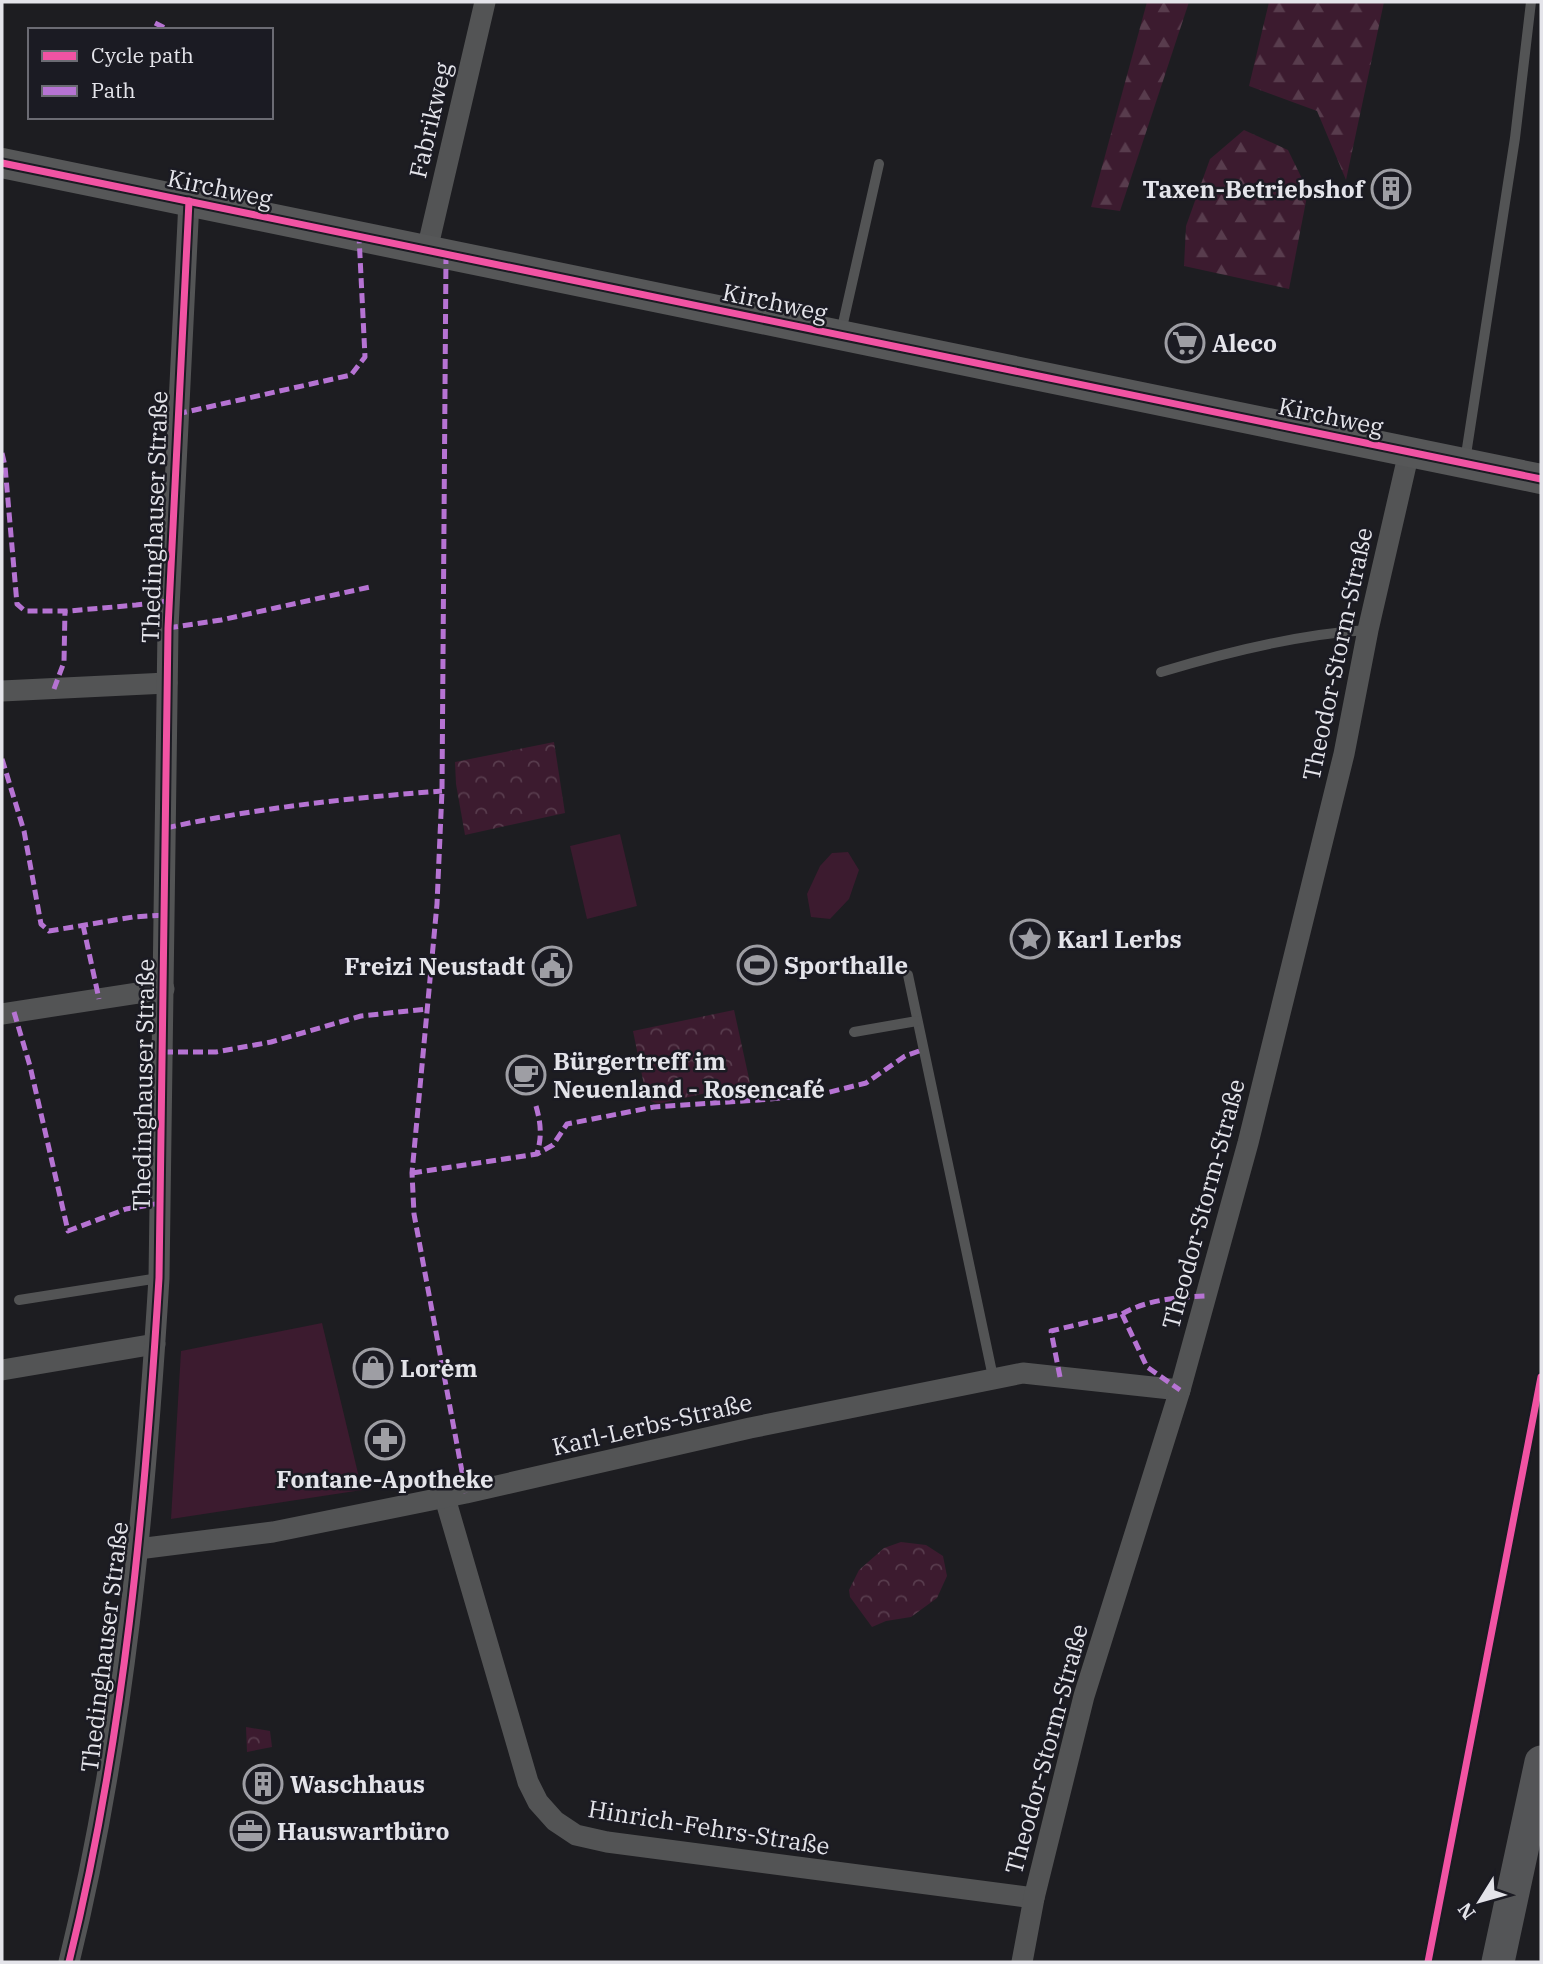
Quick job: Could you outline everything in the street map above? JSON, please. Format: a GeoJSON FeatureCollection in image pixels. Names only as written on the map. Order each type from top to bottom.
{"type":"FeatureCollection","features":[{"type":"Feature","properties":{"kind":"main road"},"geometry":{"type":"LineString","coordinates":[[1498,1962],[1541,1762]]}},
{"type":"Feature","properties":{"kind":"street","name":"Fabrikweg"},"geometry":{"type":"LineString","coordinates":[[426,250],[485,2]]}},
{"type":"Feature","properties":{"kind":"street","name":"Kirchweg"},"geometry":{"type":"LineString","coordinates":[[2,163],[1541,479]]}},
{"type":"Feature","properties":{"kind":"street","name":"Thedinghauser Straße"},"geometry":{"type":"LineString","coordinates":[[69,1962],[100,1820],[123,1668],[138,1549],[155,1344],[159,1278],[167,683],[177,414],[189,201]]}},
{"type":"Feature","properties":{"kind":"street","name":"Theodor-Storm-Straße"},"geometry":{"type":"LineString","coordinates":[[1022,1962],[1034,1898],[1084,1696],[1180,1390],[1258,1103],[1344,754],[1368,630],[1409,452]]}},
{"type":"Feature","properties":{"kind":"street"},"geometry":{"type":"LineString","coordinates":[[2,691],[167,683]]}},
{"type":"Feature","properties":{"kind":"street"},"geometry":{"type":"LineString","coordinates":[[2,1014],[164,989]]}},
{"type":"Feature","properties":{"kind":"street"},"geometry":{"type":"LineString","coordinates":[[2,1370],[155,1344]]}},
{"type":"Feature","properties":{"kind":"street","name":"Karl-Lerbs-Straße"},"geometry":{"type":"LineString","coordinates":[[138,1549],[273,1532],[445,1498],[750,1428],[993,1377],[1023,1373],[1180,1390]]}},
{"type":"Feature","properties":{"kind":"street","name":"Hinrich-Fehrs-Straße"},"geometry":{"type":"LineString","coordinates":[[445,1498],[528,1782],[538,1802],[555,1821],[576,1835],[641,1848],[1034,1898]]}},
{"type":"Feature","properties":{"kind":"lane"},"geometry":{"type":"LineString","coordinates":[[1465,464],[1515,138],[1531,2]]}},
{"type":"Feature","properties":{"kind":"lane"},"geometry":{"type":"LineString","coordinates":[[840,335],[879,164]]}},
{"type":"Feature","properties":{"kind":"lane"},"geometry":{"type":"LineString","coordinates":[[1161,672],[1205,659],[1329,632],[1368,630]]}},
{"type":"Feature","properties":{"kind":"lane"},"geometry":{"type":"LineString","coordinates":[[908,975],[993,1377]]}},
{"type":"Feature","properties":{"kind":"lane"},"geometry":{"type":"LineString","coordinates":[[854,1032],[917,1021]]}},
{"type":"Feature","properties":{"kind":"lane"},"geometry":{"type":"LineString","coordinates":[[19,1300],[159,1278]]}},
{"type":"Feature","properties":{"kind":"green space"},"geometry":{"type":"Polygon","coordinates":[[[1147,2],[1189,2],[1120,211],[1091,207],[1147,2]]]}},
{"type":"Feature","properties":{"kind":"green space"},"geometry":{"type":"Polygon","coordinates":[[[1269,2],[1384,2],[1346,180],[1317,111],[1249,86],[1269,2]]]}},
{"type":"Feature","properties":{"kind":"green space"},"geometry":{"type":"Polygon","coordinates":[[[1244,130],[1288,150],[1308,191],[1289,289],[1184,266],[1186,226],[1210,159],[1244,130]]]}},
{"type":"Feature","properties":{"kind":"green space"},"geometry":{"type":"Polygon","coordinates":[[[554,742],[565,813],[465,835],[455,762],[554,742]]]}},
{"type":"Feature","properties":{"kind":"green space"},"geometry":{"type":"Polygon","coordinates":[[[620,834],[637,906],[587,919],[570,846],[620,834]]]}},
{"type":"Feature","properties":{"kind":"green space"},"geometry":{"type":"Polygon","coordinates":[[[848,852],[859,870],[849,899],[830,919],[811,917],[807,894],[820,866],[832,853],[848,852]]]}},
{"type":"Feature","properties":{"kind":"green space"},"geometry":{"type":"Polygon","coordinates":[[[734,1010],[750,1083],[658,1104],[651,1101],[646,1095],[633,1031],[734,1010]]]}},
{"type":"Feature","properties":{"kind":"green space"},"geometry":{"type":"Polygon","coordinates":[[[322,1323],[362,1490],[171,1519],[181,1351],[322,1323]]]}},
{"type":"Feature","properties":{"kind":"green space"},"geometry":{"type":"Polygon","coordinates":[[[901,1542],[926,1545],[943,1556],[947,1576],[937,1598],[911,1617],[886,1621],[872,1627],[850,1597],[849,1590],[859,1570],[884,1548],[901,1542]]]}},
{"type":"Feature","properties":{"kind":"green space"},"geometry":{"type":"Polygon","coordinates":[[[246,1727],[270,1731],[272,1747],[247,1752],[246,1727]]]}},
{"type":"Feature","properties":{"kind":"marked path"},"geometry":{"type":"LineString","coordinates":[[155,23],[165,28]]}},
{"type":"Feature","properties":{"kind":"marked path"},"geometry":{"type":"LineString","coordinates":[[177,414],[351,375],[365,357],[359,236]]}},
{"type":"Feature","properties":{"kind":"marked path"},"geometry":{"type":"LineString","coordinates":[[446,254],[442,791],[437,904],[412,1173],[414,1214],[466,1493]]}},
{"type":"Feature","properties":{"kind":"marked path"},"geometry":{"type":"LineString","coordinates":[[2,453],[17,604],[25,611],[69,611],[169,601]]}},
{"type":"Feature","properties":{"kind":"marked path"},"geometry":{"type":"LineString","coordinates":[[168,628],[221,620],[370,587]]}},
{"type":"Feature","properties":{"kind":"marked path"},"geometry":{"type":"LineString","coordinates":[[54,689],[64,662],[65,610]]}},
{"type":"Feature","properties":{"kind":"marked path"},"geometry":{"type":"LineString","coordinates":[[2,759],[24,831],[41,924],[49,931],[133,917],[165,915]]}},
{"type":"Feature","properties":{"kind":"marked path"},"geometry":{"type":"LineString","coordinates":[[166,828],[303,805],[442,791]]}},
{"type":"Feature","properties":{"kind":"marked path"},"geometry":{"type":"LineString","coordinates":[[83,925],[99,999]]}},
{"type":"Feature","properties":{"kind":"marked path"},"geometry":{"type":"LineString","coordinates":[[163,1052],[216,1052],[271,1042],[361,1016],[427,1009]]}},
{"type":"Feature","properties":{"kind":"marked path"},"geometry":{"type":"LineString","coordinates":[[14,1012],[30,1066],[68,1231],[126,1209],[161,1203]]}},
{"type":"Feature","properties":{"kind":"marked path"},"geometry":{"type":"LineString","coordinates":[[412,1173],[537,1154],[553,1145],[567,1124],[654,1107],[822,1094],[866,1083],[905,1056],[922,1050]]}},
{"type":"Feature","properties":{"kind":"marked path"},"geometry":{"type":"LineString","coordinates":[[536,1106],[540,1130],[537,1154]]}},
{"type":"Feature","properties":{"kind":"marked path"},"geometry":{"type":"LineString","coordinates":[[1060,1377],[1051,1331],[1122,1314],[1152,1302],[1206,1296]]}},
{"type":"Feature","properties":{"kind":"marked path"},"geometry":{"type":"LineString","coordinates":[[1122,1314],[1147,1367],[1180,1390]]}},
{"type":"Feature","properties":{"kind":"cycle path"},"geometry":{"type":"LineString","coordinates":[[2,163],[1541,479]]}},
{"type":"Feature","properties":{"kind":"cycle path"},"geometry":{"type":"LineString","coordinates":[[69,1962],[88,1878],[118,1708],[139,1536],[159,1278],[168,628],[189,201]]}},
{"type":"Feature","properties":{"kind":"cycle path"},"geometry":{"type":"LineString","coordinates":[[1428,1962],[1541,1377]]}},
{"type":"Feature","properties":{"kind":"place","name":"Taxen-Betriebshof"},"geometry":{"type":"Point","coordinates":[1391,189]}},
{"type":"Feature","properties":{"kind":"place","name":"Aleco"},"geometry":{"type":"Point","coordinates":[1185,343]}},
{"type":"Feature","properties":{"kind":"place","name":"Karl Lerbs"},"geometry":{"type":"Point","coordinates":[1030,939]}},
{"type":"Feature","properties":{"kind":"place","name":"Sporthalle"},"geometry":{"type":"Point","coordinates":[757,965]}},
{"type":"Feature","properties":{"kind":"place","name":"Freizi Neustadt"},"geometry":{"type":"Point","coordinates":[552,966]}},
{"type":"Feature","properties":{"kind":"place","name":"Bürgertreff im Neuenland - Rosencafé"},"geometry":{"type":"Point","coordinates":[526,1075]}},
{"type":"Feature","properties":{"kind":"place","name":"Lorėm"},"geometry":{"type":"Point","coordinates":[373,1368]}},
{"type":"Feature","properties":{"kind":"place","name":"Fontane-Apotheke"},"geometry":{"type":"Point","coordinates":[385,1440]}},
{"type":"Feature","properties":{"kind":"place","name":"Waschhaus"},"geometry":{"type":"Point","coordinates":[263,1784]}},
{"type":"Feature","properties":{"kind":"place","name":"Hauswartbüro"},"geometry":{"type":"Point","coordinates":[250,1831]}}]}
